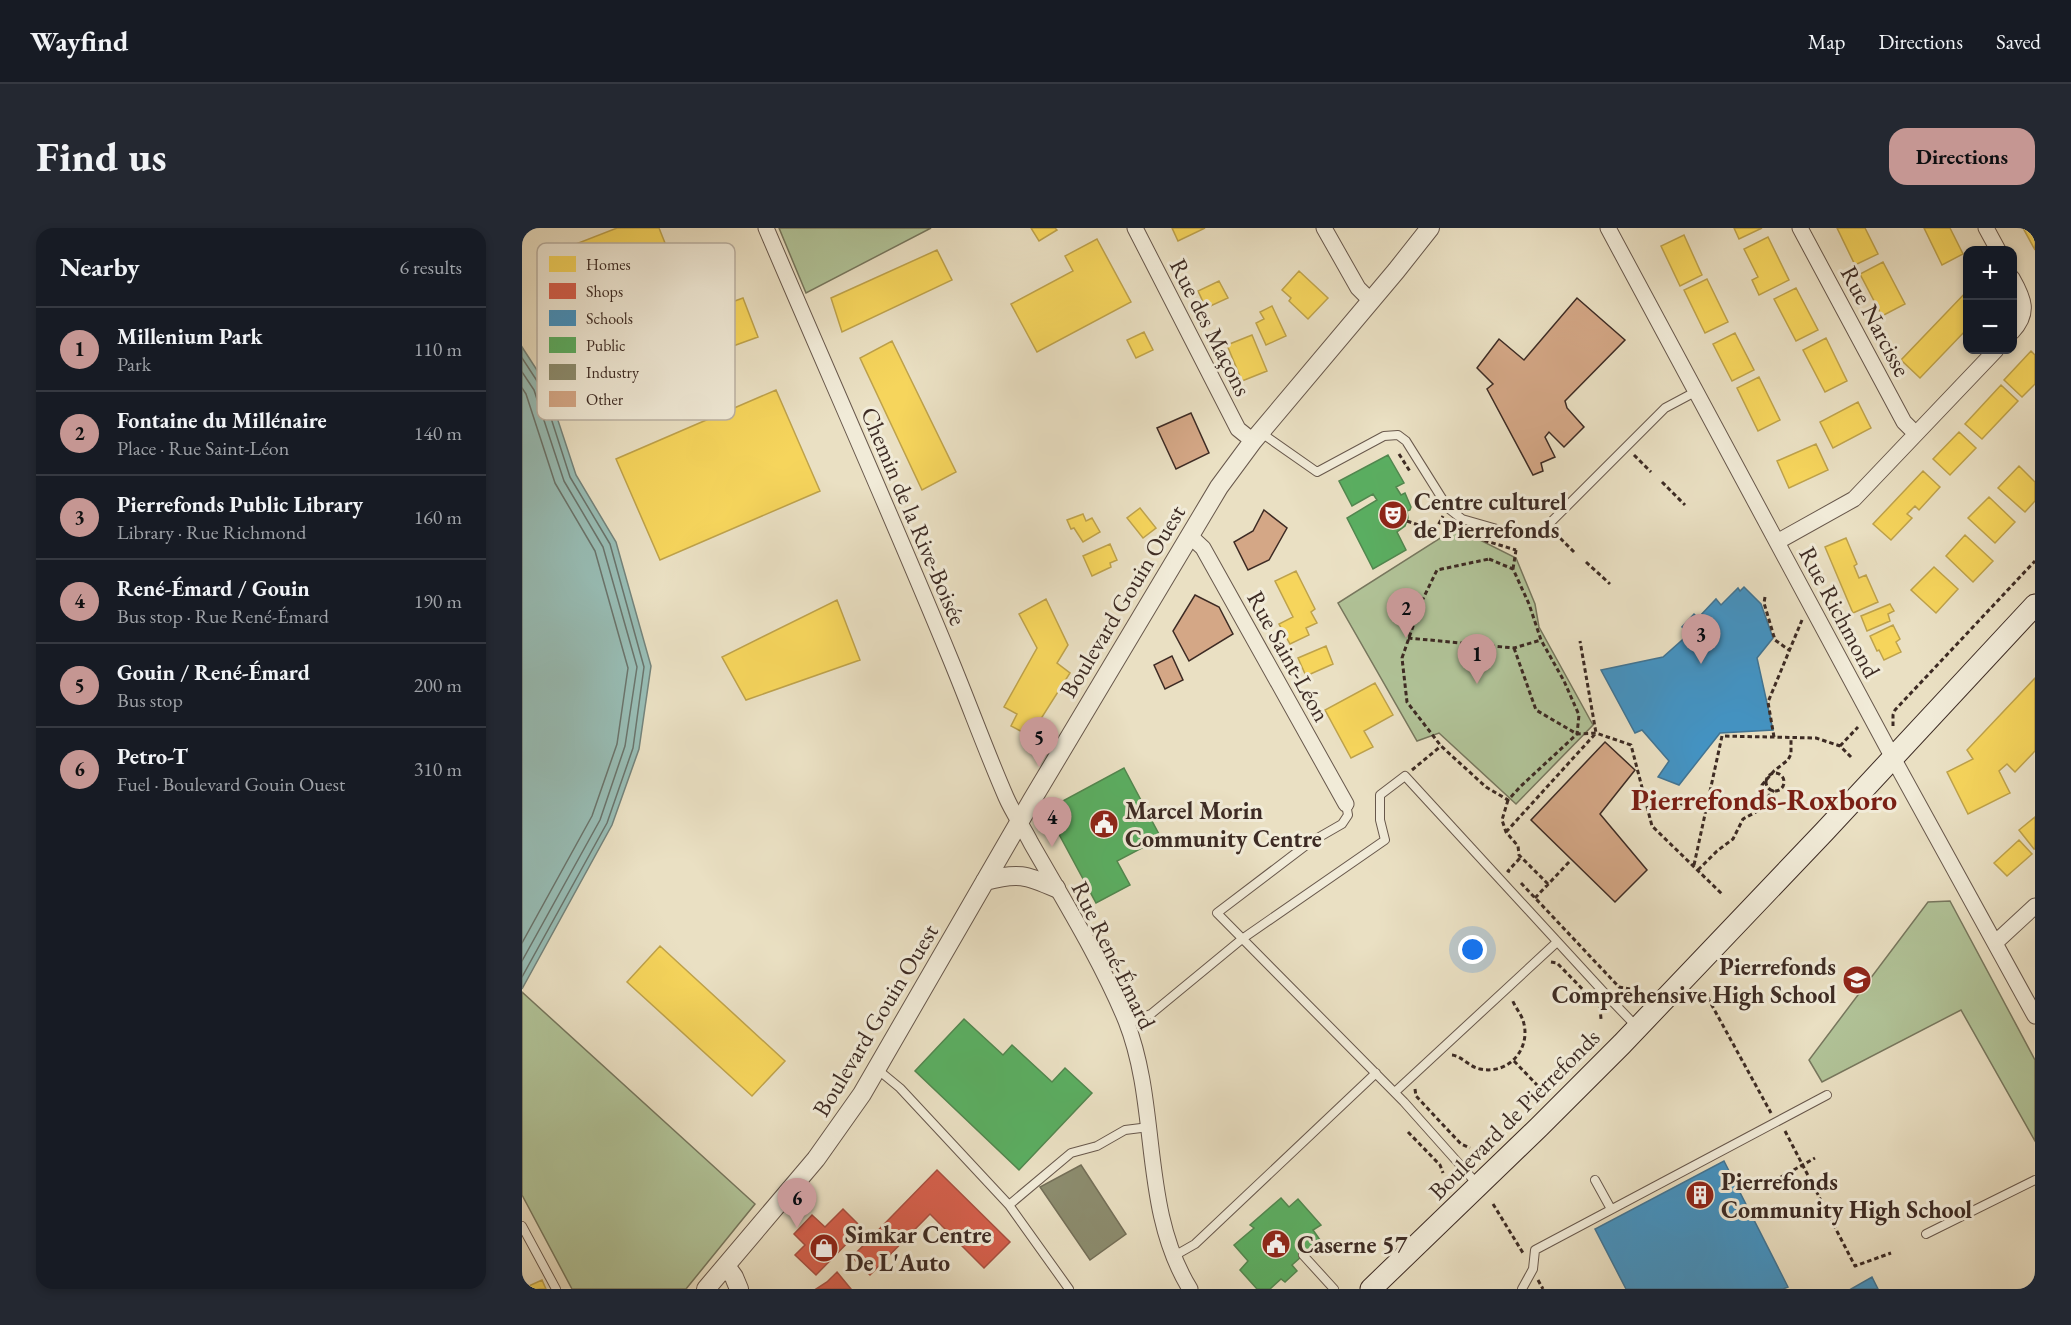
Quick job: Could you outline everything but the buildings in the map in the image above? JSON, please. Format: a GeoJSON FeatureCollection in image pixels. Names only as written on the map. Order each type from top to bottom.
{"type":"FeatureCollection","features":[{"type":"Feature","properties":{"kind":"main road","name":"Boulevard de Pierrefonds"},"geometry":{"type":"LineString","coordinates":[[1371,1289],[1479,1186],[1638,1027],[2035,605]]}},
{"type":"Feature","properties":{"kind":"street","name":"Chemin de la Rive-Boisée"},"geometry":{"type":"LineString","coordinates":[[766,228],[951,659],[993,766],[1020,822]]}},
{"type":"Feature","properties":{"kind":"street","name":"Rue des Maçons"},"geometry":{"type":"LineString","coordinates":[[1135,228],[1238,429],[1256,437]]}},
{"type":"Feature","properties":{"kind":"street"},"geometry":{"type":"LineString","coordinates":[[1324,228],[1354,281],[1371,301]]}},
{"type":"Feature","properties":{"kind":"street","name":"Boulevard Gouin Ouest"},"geometry":{"type":"LineString","coordinates":[[709,1288],[816,1159],[877,1069],[985,881],[1219,487],[1256,437],[1430,228]]}},
{"type":"Feature","properties":{"kind":"street","name":"Rue Richmond"},"geometry":{"type":"LineString","coordinates":[[1608,228],[1893,758],[2035,1016]]}},
{"type":"Feature","properties":{"kind":"street","name":"Rue Narcisse"},"geometry":{"type":"LineString","coordinates":[[1800,228],[1904,422],[1915,433]]}},
{"type":"Feature","properties":{"kind":"street"},"geometry":{"type":"LineString","coordinates":[[1986,228],[1996,246]]}},
{"type":"Feature","properties":{"kind":"street"},"geometry":{"type":"LineString","coordinates":[[2017,287],[2024,311],[2017,326]]}},
{"type":"Feature","properties":{"kind":"street"},"geometry":{"type":"LineString","coordinates":[[1777,542],[1854,499],[1992,354]]}},
{"type":"Feature","properties":{"kind":"street","name":"Rue Saint-Léon"},"geometry":{"type":"LineString","coordinates":[[1189,535],[1203,548],[1346,804]]}},
{"type":"Feature","properties":{"kind":"street","name":"Rue René-Émard"},"geometry":{"type":"LineString","coordinates":[[1020,822],[1102,971],[1127,1023],[1143,1080],[1161,1213],[1174,1256],[1190,1289]]}},
{"type":"Feature","properties":{"kind":"street"},"geometry":{"type":"LineString","coordinates":[[985,881],[1021,875],[1056,888]]}},
{"type":"Feature","properties":{"kind":"street"},"geometry":{"type":"LineString","coordinates":[[1995,943],[2035,906]]}},
{"type":"Feature","properties":{"kind":"street"},"geometry":{"type":"LineString","coordinates":[[726,1266],[739,1289]]}},
{"type":"Feature","properties":{"kind":"lane"},"geometry":{"type":"LineString","coordinates":[[1256,437],[1317,472],[1384,436],[1398,435],[1406,441],[1448,508],[1462,519],[1518,535],[1539,534],[1665,408],[1695,392]]}},
{"type":"Feature","properties":{"kind":"lane"},"geometry":{"type":"LineString","coordinates":[[1127,1023],[1151,1014],[1242,939],[1385,840],[1380,820],[1380,795],[1405,776],[1638,1027]]}},
{"type":"Feature","properties":{"kind":"lane"},"geometry":{"type":"LineString","coordinates":[[1346,804],[1348,815],[1342,824],[1309,843],[1217,913],[1395,1092],[1479,1186]]}},
{"type":"Feature","properties":{"kind":"lane"},"geometry":{"type":"LineString","coordinates":[[1395,1092],[1557,942]]}},
{"type":"Feature","properties":{"kind":"lane"},"geometry":{"type":"LineString","coordinates":[[877,1069],[900,1088],[1009,1205],[1069,1289]]}},
{"type":"Feature","properties":{"kind":"lane"},"geometry":{"type":"LineString","coordinates":[[1174,1256],[1196,1244],[1376,1073]]}},
{"type":"Feature","properties":{"kind":"lane"},"geometry":{"type":"LineString","coordinates":[[1522,1289],[1533,1269],[1534,1250],[1827,1095]]}},
{"type":"Feature","properties":{"kind":"lane"},"geometry":{"type":"LineString","coordinates":[[1009,1205],[1071,1153],[1097,1146],[1125,1130],[1149,1127]]}},
{"type":"Feature","properties":{"kind":"lane"},"geometry":{"type":"LineString","coordinates":[[1595,1180],[1611,1209]]}},
{"type":"Feature","properties":{"kind":"lane"},"geometry":{"type":"LineString","coordinates":[[1926,1234],[2035,1180]]}},
{"type":"Feature","properties":{"kind":"lane"},"geometry":{"type":"LineString","coordinates":[[522,1226],[556,1289]]}},
{"type":"Feature","properties":{"kind":"lane"},"geometry":{"type":"LineString","coordinates":[[1303,1255],[1334,1289]]}},
{"type":"Feature","properties":{"kind":"path"},"geometry":{"type":"LineString","coordinates":[[1640,448],[1633,454],[1650,472]]}},
{"type":"Feature","properties":{"kind":"path"},"geometry":{"type":"LineString","coordinates":[[1662,482],[1685,505]]}},
{"type":"Feature","properties":{"kind":"path"},"geometry":{"type":"LineString","coordinates":[[1407,521],[1435,531],[1445,511]]}},
{"type":"Feature","properties":{"kind":"path"},"geometry":{"type":"LineString","coordinates":[[1555,533],[1574,552]]}},
{"type":"Feature","properties":{"kind":"path"},"geometry":{"type":"LineString","coordinates":[[1518,535],[1513,569],[1529,604],[1541,640],[1564,681],[1579,715],[1577,734],[1508,800],[1502,820],[1506,832],[1518,846],[1521,857],[1548,884]]}},
{"type":"Feature","properties":{"kind":"path"},"geometry":{"type":"LineString","coordinates":[[1508,800],[1486,787],[1441,746],[1407,702],[1402,658],[1421,603],[1437,570],[1489,559],[1513,569]]}},
{"type":"Feature","properties":{"kind":"path"},"geometry":{"type":"LineString","coordinates":[[1893,715],[1943,658],[2035,561]]}},
{"type":"Feature","properties":{"kind":"path"},"geometry":{"type":"LineString","coordinates":[[1586,562],[1610,584]]}},
{"type":"Feature","properties":{"kind":"path"},"geometry":{"type":"LineString","coordinates":[[1765,597],[1764,603],[1775,640],[1789,650]]}},
{"type":"Feature","properties":{"kind":"path"},"geometry":{"type":"LineString","coordinates":[[1774,737],[1768,702],[1801,621]]}},
{"type":"Feature","properties":{"kind":"path"},"geometry":{"type":"LineString","coordinates":[[1408,638],[1514,648],[1541,640]]}},
{"type":"Feature","properties":{"kind":"path"},"geometry":{"type":"LineString","coordinates":[[1580,641],[1596,733]]}},
{"type":"Feature","properties":{"kind":"path"},"geometry":{"type":"LineString","coordinates":[[1514,648],[1536,710],[1577,734],[1596,733],[1631,745],[1652,826],[1722,894]]}},
{"type":"Feature","properties":{"kind":"path"},"geometry":{"type":"LineString","coordinates":[[1840,746],[1858,727]]}},
{"type":"Feature","properties":{"kind":"path"},"geometry":{"type":"LineString","coordinates":[[1506,832],[1596,733]]}},
{"type":"Feature","properties":{"kind":"path"},"geometry":{"type":"LineString","coordinates":[[1694,867],[1722,736],[1816,738],[1840,746],[1851,757]]}},
{"type":"Feature","properties":{"kind":"path"},"geometry":{"type":"LineString","coordinates":[[1774,790],[1768,786],[1768,778],[1788,760],[1791,754],[1791,738]]}},
{"type":"Feature","properties":{"kind":"path"},"geometry":{"type":"LineString","coordinates":[[1423,761],[1441,746]]}},
{"type":"Feature","properties":{"kind":"path"},"geometry":{"type":"LineString","coordinates":[[1698,870],[1733,839],[1743,819],[1756,812],[1774,790],[1782,788],[1784,779],[1778,774],[1772,774],[1762,785],[1762,803]]}},
{"type":"Feature","properties":{"kind":"path"},"geometry":{"type":"LineString","coordinates":[[1643,794],[1706,810]]}},
{"type":"Feature","properties":{"kind":"path"},"geometry":{"type":"LineString","coordinates":[[1521,857],[1508,871],[1619,987],[1630,989]]}},
{"type":"Feature","properties":{"kind":"path"},"geometry":{"type":"LineString","coordinates":[[1535,897],[1571,860]]}},
{"type":"Feature","properties":{"kind":"path"},"geometry":{"type":"LineString","coordinates":[[1544,963],[1557,963],[1600,1007],[1601,1018]]}},
{"type":"Feature","properties":{"kind":"path"},"geometry":{"type":"LineString","coordinates":[[1463,1060],[1472,1067],[1483,1070],[1504,1066],[1514,1061],[1524,1043],[1525,1033],[1522,1016],[1511,997],[1514,990]]}},
{"type":"Feature","properties":{"kind":"path"},"geometry":{"type":"LineString","coordinates":[[1704,991],[1770,1113]]}},
{"type":"Feature","properties":{"kind":"path"},"geometry":{"type":"LineString","coordinates":[[1514,1061],[1537,1085]]}},
{"type":"Feature","properties":{"kind":"path"},"geometry":{"type":"LineString","coordinates":[[1415,1088],[1416,1096],[1461,1144],[1470,1148]]}},
{"type":"Feature","properties":{"kind":"path"},"geometry":{"type":"LineString","coordinates":[[1782,1126],[1855,1266],[1891,1253]]}},
{"type":"Feature","properties":{"kind":"path"},"geometry":{"type":"LineString","coordinates":[[1408,1132],[1440,1165],[1443,1173]]}},
{"type":"Feature","properties":{"kind":"path"},"geometry":{"type":"LineString","coordinates":[[1774,1181],[1815,1158]]}},
{"type":"Feature","properties":{"kind":"path"},"geometry":{"type":"LineString","coordinates":[[1493,1204],[1522,1252]]}},
{"type":"Feature","properties":{"kind":"green space"},"geometry":{"type":"Polygon","coordinates":[[[779,228],[931,228],[806,293],[779,228]]]}},
{"type":"Feature","properties":{"kind":"green space"},"geometry":{"type":"Polygon","coordinates":[[[1456,528],[1516,558],[1535,604],[1539,627],[1593,725],[1516,804],[1439,733],[1417,741],[1338,603],[1456,528]]]}},
{"type":"Feature","properties":{"kind":"green space"},"geometry":{"type":"Polygon","coordinates":[[[1950,901],[2035,1060],[2035,1141],[1961,1010],[1822,1082],[1809,1060],[1928,902],[1950,901]]]}},
{"type":"Feature","properties":{"kind":"green space"},"geometry":{"type":"Polygon","coordinates":[[[522,992],[755,1204],[686,1289],[572,1289],[522,1195],[522,992]]]}},
{"type":"Feature","properties":{"kind":"water"},"geometry":{"type":"Polygon","coordinates":[[[522,347],[537,370],[537,420],[558,420],[576,475],[616,542],[651,666],[639,749],[612,825],[522,989],[522,347]]]}},
{"type":"Feature","properties":{"kind":"place","name":"Centre culturel de Pierrefonds"},"geometry":{"type":"Point","coordinates":[1393,515]}},
{"type":"Feature","properties":{"kind":"place","name":"Fontaine du Millénaire"},"geometry":{"type":"Point","coordinates":[1406,638]}},
{"type":"Feature","properties":{"kind":"place","name":"Pierrefonds Public Library"},"geometry":{"type":"Point","coordinates":[1701,664]}},
{"type":"Feature","properties":{"kind":"place","name":"Millenium Park"},"geometry":{"type":"Point","coordinates":[1477,684]}},
{"type":"Feature","properties":{"kind":"place","name":"Gouin / René-Émard"},"geometry":{"type":"Point","coordinates":[1039,767]}},
{"type":"Feature","properties":{"kind":"place","name":"Marcel Morin Community Centre"},"geometry":{"type":"Point","coordinates":[1104,824]}},
{"type":"Feature","properties":{"kind":"place","name":"René-Émard / Gouin"},"geometry":{"type":"Point","coordinates":[1052,847]}},
{"type":"Feature","properties":{"kind":"place","name":"Pierrefonds Comprehensive High School"},"geometry":{"type":"Point","coordinates":[1857,980]}},
{"type":"Feature","properties":{"kind":"place","name":"Pierrefonds Community High School"},"geometry":{"type":"Point","coordinates":[1700,1195]}},
{"type":"Feature","properties":{"kind":"place","name":"Petro-T"},"geometry":{"type":"Point","coordinates":[797,1228]}},
{"type":"Feature","properties":{"kind":"place","name":"Caserne 57"},"geometry":{"type":"Point","coordinates":[1276,1244]}},
{"type":"Feature","properties":{"kind":"place","name":"Simkar Centre De L'Auto"},"geometry":{"type":"Point","coordinates":[824,1248]}},
{"type":"Feature","properties":{"kind":"district","name":"Pierrefonds-Roxboro"},"geometry":{"type":"Point","coordinates":[1764,799]}}]}
